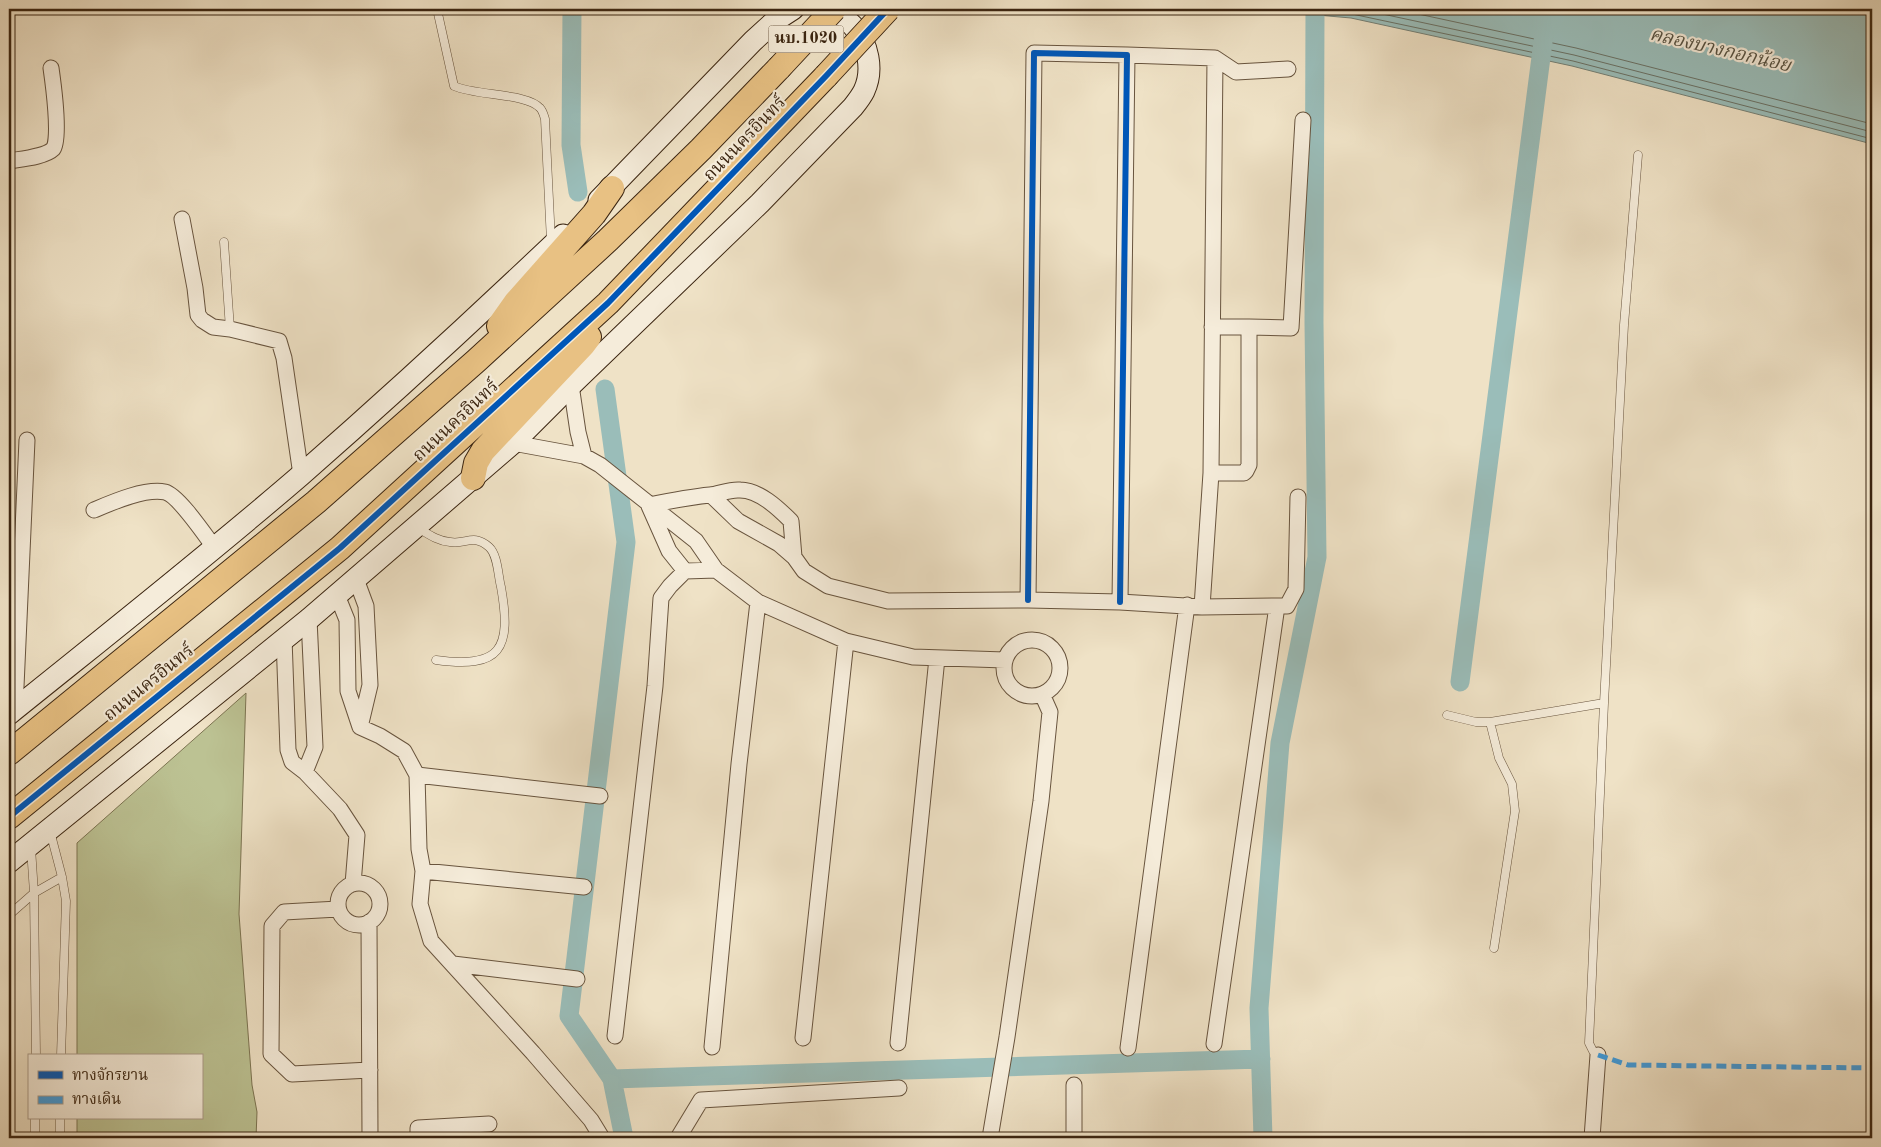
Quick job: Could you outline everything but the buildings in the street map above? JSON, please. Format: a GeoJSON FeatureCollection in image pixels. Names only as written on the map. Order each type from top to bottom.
{"type":"FeatureCollection","features":[{"type":"Feature","properties":{"kind":"main road","name":"นบ.1020"},"geometry":{"type":"LineString","coordinates":[[12,711],[301,475],[486,308],[612,188],[753,41],[776,20],[793,9]]}},
{"type":"Feature","properties":{"kind":"main road","name":"นบ.1020"},"geometry":{"type":"LineString","coordinates":[[9,862],[309,619],[513,443],[760,203],[853,108],[864,91],[868,80],[869,59],[864,43],[853,25],[837,13],[823,9]]}},
{"type":"Feature","properties":{"kind":"main road","name":"ถนนนครอินทร์"},"geometry":{"type":"LineString","coordinates":[[9,753],[316,502],[476,361],[608,240],[701,149],[834,9]]}},
{"type":"Feature","properties":{"kind":"main road","name":"ถนนนครอินทร์"},"geometry":{"type":"LineString","coordinates":[[9,816],[340,548],[608,303],[888,9]]}},
{"type":"Feature","properties":{"kind":"main road"},"geometry":{"type":"LineString","coordinates":[[476,361],[516,302],[594,214],[612,188]]}},
{"type":"Feature","properties":{"kind":"main road"},"geometry":{"type":"LineString","coordinates":[[473,478],[476,463],[483,451],[584,345],[599,324],[608,303]]}},
{"type":"Feature","properties":{"kind":"street"},"geometry":{"type":"LineString","coordinates":[[1028,600],[1034,53],[1215,58],[1236,72],[1288,69]]}},
{"type":"Feature","properties":{"kind":"street"},"geometry":{"type":"LineString","coordinates":[[1120,602],[1127,56]]}},
{"type":"Feature","properties":{"kind":"street"},"geometry":{"type":"LineString","coordinates":[[1202,607],[1211,472],[1215,58]]}},
{"type":"Feature","properties":{"kind":"street"},"geometry":{"type":"LineString","coordinates":[[9,160],[44,153],[54,148],[56,144],[57,129],[51,68]]}},
{"type":"Feature","properties":{"kind":"street"},"geometry":{"type":"LineString","coordinates":[[1212,327],[1291,328],[1303,120]]}},
{"type":"Feature","properties":{"kind":"street"},"geometry":{"type":"LineString","coordinates":[[182,219],[198,315],[206,324],[214,327],[279,341],[284,358],[301,475]]}},
{"type":"Feature","properties":{"kind":"street"},"geometry":{"type":"LineString","coordinates":[[1211,472],[1244,473],[1248,469],[1249,328]]}},
{"type":"Feature","properties":{"kind":"street"},"geometry":{"type":"LineString","coordinates":[[571,385],[578,432],[584,456]]}},
{"type":"Feature","properties":{"kind":"street"},"geometry":{"type":"LineString","coordinates":[[12,711],[27,440]]}},
{"type":"Feature","properties":{"kind":"street"},"geometry":{"type":"LineString","coordinates":[[513,443],[584,456],[600,465],[696,541],[716,570],[758,602],[846,641],[913,657],[1005,660]]}},
{"type":"Feature","properties":{"kind":"street"},"geometry":{"type":"LineString","coordinates":[[649,505],[690,496],[711,495],[739,490],[751,492],[772,504],[791,521],[794,556]]}},
{"type":"Feature","properties":{"kind":"street"},"geometry":{"type":"LineString","coordinates":[[94,510],[147,492],[166,492],[183,507],[214,547]]}},
{"type":"Feature","properties":{"kind":"street"},"geometry":{"type":"LineString","coordinates":[[711,495],[738,522],[779,544],[794,556],[804,571],[828,586],[888,601],[1028,600],[1120,602],[1202,607],[1287,606],[1296,589],[1298,497]]}},
{"type":"Feature","properties":{"kind":"street"},"geometry":{"type":"LineString","coordinates":[[649,505],[669,551],[685,571]]}},
{"type":"Feature","properties":{"kind":"street"},"geometry":{"type":"LineString","coordinates":[[615,1036],[654,696],[661,598],[685,571],[716,570]]}},
{"type":"Feature","properties":{"kind":"street"},"geometry":{"type":"LineString","coordinates":[[356,579],[366,606],[370,685],[360,727]]}},
{"type":"Feature","properties":{"kind":"street"},"geometry":{"type":"LineString","coordinates":[[337,595],[346,620],[348,691],[360,727],[380,736],[404,751],[417,775],[419,850],[424,871],[420,904],[431,942],[453,964],[590,1120],[602,1138]]}},
{"type":"Feature","properties":{"kind":"street"},"geometry":{"type":"LineString","coordinates":[[712,1047],[739,764],[758,602]]}},
{"type":"Feature","properties":{"kind":"street"},"geometry":{"type":"LineString","coordinates":[[1128,1048],[1187,605]]}},
{"type":"Feature","properties":{"kind":"street"},"geometry":{"type":"LineString","coordinates":[[1214,1044],[1278,606]]}},
{"type":"Feature","properties":{"kind":"street"},"geometry":{"type":"LineString","coordinates":[[306,772],[316,747],[309,619]]}},
{"type":"Feature","properties":{"kind":"street"},"geometry":{"type":"LineString","coordinates":[[284,638],[288,750],[292,762],[306,772],[340,809],[357,835],[353,884]]}},
{"type":"Feature","properties":{"kind":"street"},"geometry":{"type":"LineString","coordinates":[[1034,640],[1046,643],[1055,652],[1060,664],[1059,676],[1052,687],[1042,694],[1028,696],[1022,694],[1010,686],[1004,674],[1005,660],[1011,649],[1021,642],[1034,640]]}},
{"type":"Feature","properties":{"kind":"street"},"geometry":{"type":"LineString","coordinates":[[803,1038],[846,641]]}},
{"type":"Feature","properties":{"kind":"street"},"geometry":{"type":"LineString","coordinates":[[898,1043],[937,658]]}},
{"type":"Feature","properties":{"kind":"street"},"geometry":{"type":"LineString","coordinates":[[990,1138],[1007,1037],[1041,801],[1050,712],[1042,694]]}},
{"type":"Feature","properties":{"kind":"street"},"geometry":{"type":"LineString","coordinates":[[417,775],[600,796]]}},
{"type":"Feature","properties":{"kind":"street"},"geometry":{"type":"LineString","coordinates":[[424,871],[584,887]]}},
{"type":"Feature","properties":{"kind":"street"},"geometry":{"type":"LineString","coordinates":[[353,884],[366,885],[372,888],[379,899],[378,913],[363,925],[350,923],[345,920],[338,909],[339,897],[342,891],[353,884]]}},
{"type":"Feature","properties":{"kind":"street"},"geometry":{"type":"LineString","coordinates":[[338,909],[284,912],[272,926],[271,1054],[292,1074],[370,1070]]}},
{"type":"Feature","properties":{"kind":"street"},"geometry":{"type":"LineString","coordinates":[[369,922],[370,1138]]}},
{"type":"Feature","properties":{"kind":"street"},"geometry":{"type":"LineString","coordinates":[[453,964],[577,979]]}},
{"type":"Feature","properties":{"kind":"street"},"geometry":{"type":"LineString","coordinates":[[1592,1138],[1598,1055]]}},
{"type":"Feature","properties":{"kind":"street"},"geometry":{"type":"LineString","coordinates":[[1074,1085],[1074,1138]]}},
{"type":"Feature","properties":{"kind":"street"},"geometry":{"type":"LineString","coordinates":[[678,1138],[701,1100],[899,1088]]}},
{"type":"Feature","properties":{"kind":"street"},"geometry":{"type":"LineString","coordinates":[[590,1120],[612,1138]]}},
{"type":"Feature","properties":{"kind":"street"},"geometry":{"type":"LineString","coordinates":[[418,1138],[418,1128],[489,1124]]}},
{"type":"Feature","properties":{"kind":"lane"},"geometry":{"type":"LineString","coordinates":[[437,9],[454,86],[464,91],[529,101],[542,109],[545,119],[552,245]]}},
{"type":"Feature","properties":{"kind":"lane"},"geometry":{"type":"LineString","coordinates":[[1598,1055],[1592,1051],[1589,1043],[1604,703],[1624,325],[1638,155]]}},
{"type":"Feature","properties":{"kind":"lane"},"geometry":{"type":"LineString","coordinates":[[224,242],[230,329]]}},
{"type":"Feature","properties":{"kind":"lane"},"geometry":{"type":"LineString","coordinates":[[417,527],[437,539],[452,543],[480,540],[491,549],[496,563],[505,611],[505,633],[498,649],[487,659],[470,662],[436,660]]}},
{"type":"Feature","properties":{"kind":"lane"},"geometry":{"type":"LineString","coordinates":[[1447,715],[1476,722],[1490,722],[1604,703]]}},
{"type":"Feature","properties":{"kind":"lane"},"geometry":{"type":"LineString","coordinates":[[1490,722],[1499,758],[1512,784],[1514,811],[1494,948]]}},
{"type":"Feature","properties":{"kind":"lane"},"geometry":{"type":"LineString","coordinates":[[50,829],[66,901],[61,1054]]}},
{"type":"Feature","properties":{"kind":"lane"},"geometry":{"type":"LineString","coordinates":[[30,845],[34,893],[36,1054]]}},
{"type":"Feature","properties":{"kind":"lane"},"geometry":{"type":"LineString","coordinates":[[9,915],[34,893],[62,877]]}},
{"type":"Feature","properties":{"kind":"lane"},"geometry":{"type":"LineString","coordinates":[[35,1120],[35,1138]]}},
{"type":"Feature","properties":{"kind":"lane"},"geometry":{"type":"LineString","coordinates":[[60,1120],[60,1138]]}},
{"type":"Feature","properties":{"kind":"green space"},"geometry":{"type":"Polygon","coordinates":[[[246,693],[239,914],[252,1085],[257,1112],[256,1138],[77,1138],[77,1120],[202,1120],[202,1054],[77,1054],[77,843],[246,693]]]}},
{"type":"Feature","properties":{"kind":"water","name":"คลองบางกอกน้อย"},"geometry":{"type":"Polygon","coordinates":[[[1249,9],[1872,9],[1872,144],[1572,66],[1351,18],[1249,9]]]}},
{"type":"Feature","properties":{"kind":"waterway"},"geometry":{"type":"LineString","coordinates":[[572,9],[571,145],[578,192]]}},
{"type":"Feature","properties":{"kind":"waterway"},"geometry":{"type":"LineString","coordinates":[[1263,1138],[1259,1008],[1280,743],[1317,557],[1314,323],[1315,9]]}},
{"type":"Feature","properties":{"kind":"waterway"},"geometry":{"type":"LineString","coordinates":[[1460,682],[1544,34]]}},
{"type":"Feature","properties":{"kind":"waterway"},"geometry":{"type":"LineString","coordinates":[[605,389],[626,542],[569,1016],[612,1079],[624,1138]]}},
{"type":"Feature","properties":{"kind":"waterway"},"geometry":{"type":"LineString","coordinates":[[612,1079],[1261,1059]]}},
{"type":"Feature","properties":{"kind":"marked path"},"geometry":{"type":"LineString","coordinates":[[1598,1055],[1628,1065],[1872,1068]]}},
{"type":"Feature","properties":{"kind":"cycle path"},"geometry":{"type":"LineString","coordinates":[[9,817],[340,548],[608,303],[888,9]]}},
{"type":"Feature","properties":{"kind":"cycle path"},"geometry":{"type":"LineString","coordinates":[[1028,600],[1034,53],[1127,55],[1120,602]]}}]}
